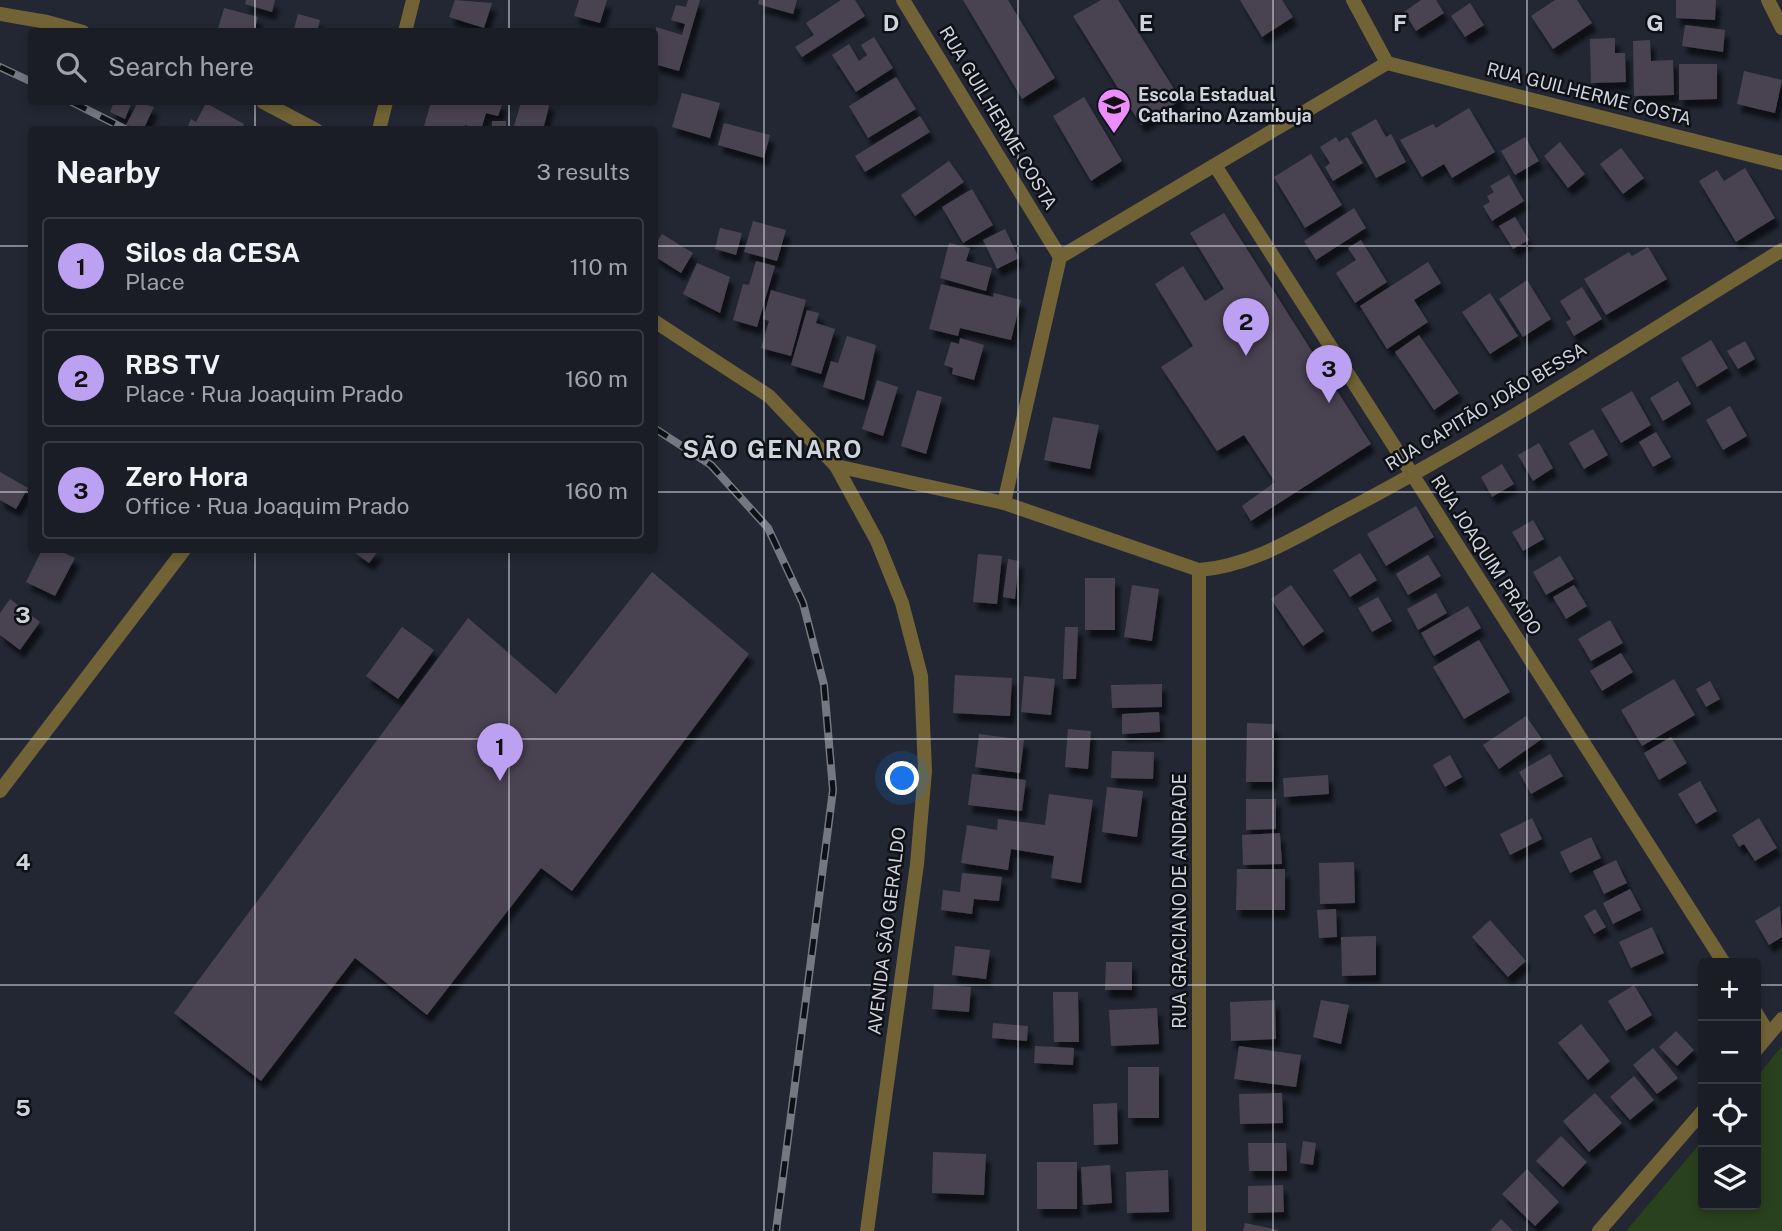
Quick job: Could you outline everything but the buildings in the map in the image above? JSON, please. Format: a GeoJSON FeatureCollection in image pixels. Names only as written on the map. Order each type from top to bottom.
{"type":"FeatureCollection","features":[{"type":"Feature","properties":{"kind":"street"},"geometry":{"type":"LineString","coordinates":[[406,28],[413,0]]}},
{"type":"Feature","properties":{"kind":"street","name":"RUA GUILHERME COSTA"},"geometry":{"type":"LineString","coordinates":[[903,0],[1060,257]]}},
{"type":"Feature","properties":{"kind":"street"},"geometry":{"type":"LineString","coordinates":[[1004,503],[1060,257],[1216,167],[1387,63],[1353,0]]}},
{"type":"Feature","properties":{"kind":"street"},"geometry":{"type":"LineString","coordinates":[[1768,0],[1782,28]]}},
{"type":"Feature","properties":{"kind":"street"},"geometry":{"type":"LineString","coordinates":[[0,14],[69,28]]}},
{"type":"Feature","properties":{"kind":"street","name":"RUA GUILHERME COSTA"},"geometry":{"type":"LineString","coordinates":[[1387,63],[1782,163]]}},
{"type":"Feature","properties":{"kind":"street"},"geometry":{"type":"LineString","coordinates":[[269,105],[308,126]]}},
{"type":"Feature","properties":{"kind":"street"},"geometry":{"type":"LineString","coordinates":[[380,126],[385,105]]}},
{"type":"Feature","properties":{"kind":"street","name":"RUA JOAQUIM PRADO"},"geometry":{"type":"LineString","coordinates":[[1216,167],[1721,958]]}},
{"type":"Feature","properties":{"kind":"street","name":"RUA CAPITÃO JOÃO BESSA"},"geometry":{"type":"LineString","coordinates":[[1199,570],[1229,568],[1261,555],[1412,475],[1782,250]]}},
{"type":"Feature","properties":{"kind":"street","name":"AVENIDA SÃO GERALDO"},"geometry":{"type":"LineString","coordinates":[[658,324],[769,396],[836,466],[877,541],[902,603],[921,676],[925,771],[917,864],[867,1231]]}},
{"type":"Feature","properties":{"kind":"street"},"geometry":{"type":"LineString","coordinates":[[836,466],[1004,503],[1199,570]]}},
{"type":"Feature","properties":{"kind":"street"},"geometry":{"type":"LineString","coordinates":[[0,791],[182,553]]}},
{"type":"Feature","properties":{"kind":"street","name":"RUA GRACIANO DE ANDRADE"},"geometry":{"type":"LineString","coordinates":[[1199,570],[1199,1231]]}},
{"type":"Feature","properties":{"kind":"street"},"geometry":{"type":"LineString","coordinates":[[1761,1044],[1782,1019]]}},
{"type":"Feature","properties":{"kind":"street"},"geometry":{"type":"LineString","coordinates":[[1761,1021],[1769,1034]]}},
{"type":"Feature","properties":{"kind":"street"},"geometry":{"type":"LineString","coordinates":[[1599,1231],[1698,1117]]}},
{"type":"Feature","properties":{"kind":"green space"},"geometry":{"type":"Polygon","coordinates":[[[1782,1046],[1782,1231],[1626,1231],[1698,1146],[1698,1210],[1761,1210],[1761,1072],[1782,1046]]]}},
{"type":"Feature","properties":{"kind":"railway"},"geometry":{"type":"LineString","coordinates":[[0,67],[28,80]]}},
{"type":"Feature","properties":{"kind":"railway"},"geometry":{"type":"LineString","coordinates":[[78,105],[119,126]]}},
{"type":"Feature","properties":{"kind":"railway"},"geometry":{"type":"LineString","coordinates":[[658,431],[711,465],[768,528],[803,603],[824,685],[833,790],[776,1231]]}},
{"type":"Feature","properties":{"kind":"place","name":"Escola Estadual Catharino Azambuja"},"geometry":{"type":"Point","coordinates":[1114,135]}},
{"type":"Feature","properties":{"kind":"place","name":"RBS TV"},"geometry":{"type":"Point","coordinates":[1246,356]}},
{"type":"Feature","properties":{"kind":"place","name":"Zero Hora"},"geometry":{"type":"Point","coordinates":[1329,403]}},
{"type":"Feature","properties":{"kind":"place","name":"Silos da CESA"},"geometry":{"type":"Point","coordinates":[500,781]}},
{"type":"Feature","properties":{"kind":"district","name":"SÃO GENARO"},"geometry":{"type":"Point","coordinates":[773,450]}}]}
